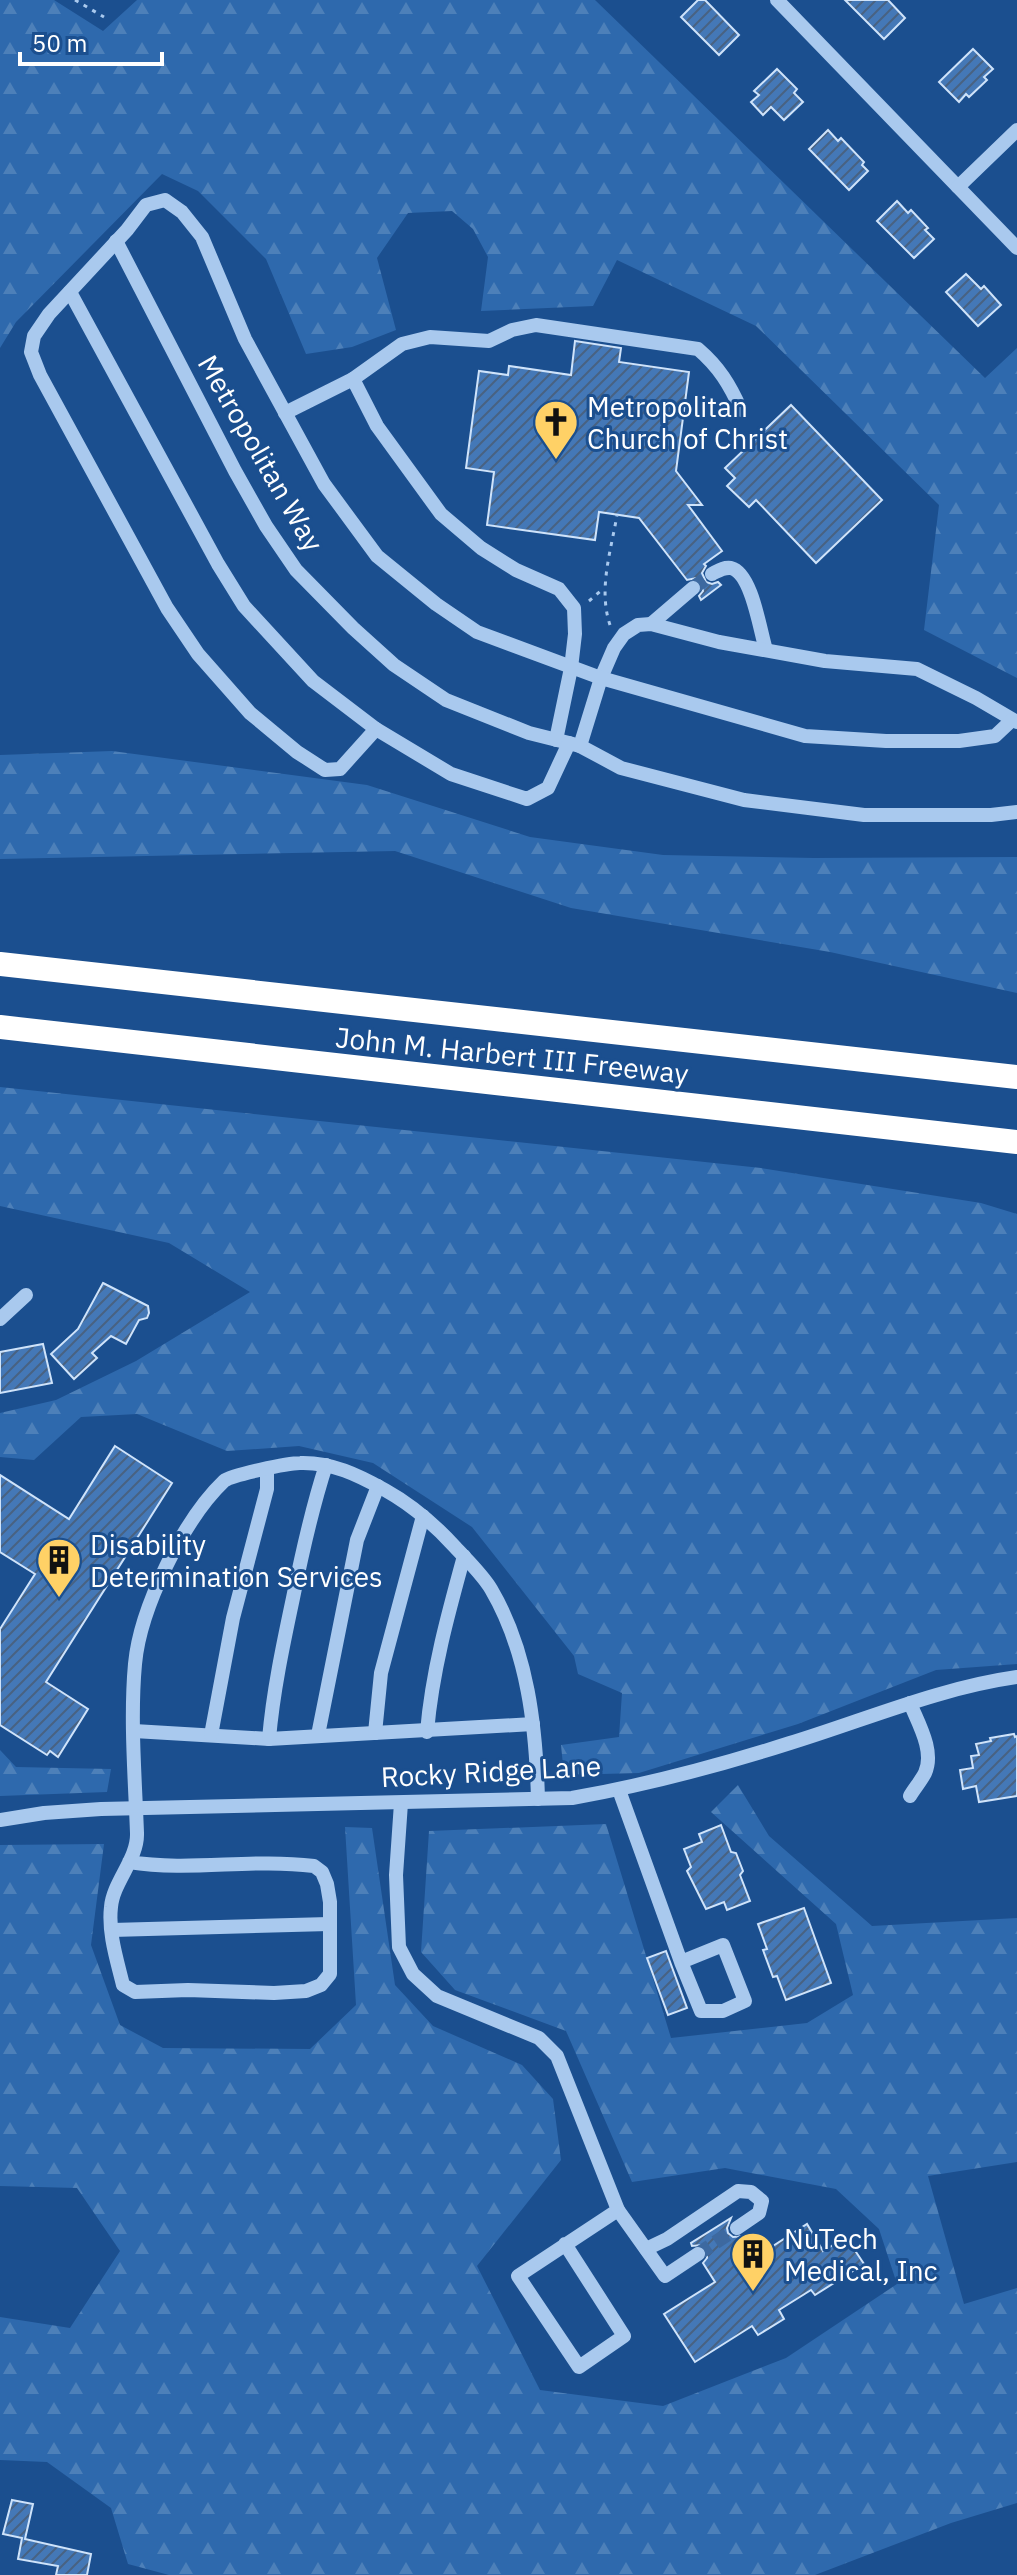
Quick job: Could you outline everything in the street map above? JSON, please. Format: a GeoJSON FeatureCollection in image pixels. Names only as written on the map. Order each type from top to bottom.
{"type":"FeatureCollection","features":[{"type":"Feature","properties":{"kind":"highway","name":"John M. Harbert III Freeway"},"geometry":{"type":"LineString","coordinates":[[0,964],[1017,1077]]}},
{"type":"Feature","properties":{"kind":"highway","name":"John M. Harbert III Freeway"},"geometry":{"type":"LineString","coordinates":[[0,1027],[1017,1142]]}},
{"type":"Feature","properties":{"kind":"street"},"geometry":{"type":"LineString","coordinates":[[777,0],[1017,248]]}},
{"type":"Feature","properties":{"kind":"street"},"geometry":{"type":"LineString","coordinates":[[958,187],[1017,130]]}},
{"type":"Feature","properties":{"kind":"street","name":"Metropolitan Way"},"geometry":{"type":"LineString","coordinates":[[376,729],[340,769],[325,770],[297,752],[250,713],[198,654],[167,608],[40,375],[31,352],[34,336],[146,205],[165,200],[182,212],[202,237],[245,339],[285,413],[324,484],[377,556],[436,604],[477,632],[601,678],[805,736],[959,741],[995,736],[1015,721],[917,669],[825,661],[719,642],[651,624]]}},
{"type":"Feature","properties":{"kind":"street","name":"Metropolitan Way"},"geometry":{"type":"LineString","coordinates":[[116,241],[243,485],[296,570],[394,665],[446,700],[529,733],[568,743],[621,768],[744,800],[864,815],[991,815],[1017,812]]}},
{"type":"Feature","properties":{"kind":"street"},"geometry":{"type":"LineString","coordinates":[[70,292],[244,606],[313,681],[376,729],[451,774],[527,799],[548,788],[621,638],[638,625],[651,624],[693,588]]}},
{"type":"Feature","properties":{"kind":"street","name":"Metropolitan Way"},"geometry":{"type":"LineString","coordinates":[[285,413],[353,379],[402,344],[430,337],[489,341],[512,330],[536,325],[698,349],[722,374],[741,410]]}},
{"type":"Feature","properties":{"kind":"street"},"geometry":{"type":"LineString","coordinates":[[353,379],[377,426],[441,514],[481,548],[516,570],[559,589],[574,608],[568,743]]}},
{"type":"Feature","properties":{"kind":"street"},"geometry":{"type":"LineString","coordinates":[[712,574],[723,568],[732,568],[741,573],[748,584],[766,650]]}},
{"type":"Feature","properties":{"kind":"street"},"geometry":{"type":"LineString","coordinates":[[0,1319],[26,1295]]}},
{"type":"Feature","properties":{"kind":"street"},"geometry":{"type":"LineString","coordinates":[[129,1862],[161,1867],[244,1862],[314,1866],[322,1872],[327,1884],[330,1974],[321,1985],[306,1991],[135,1992],[123,1985],[112,1930],[111,1905],[138,1839],[135,1662],[152,1597],[184,1532],[226,1478],[293,1463],[326,1465],[355,1474],[400,1498],[436,1526],[490,1588],[516,1645],[527,1688],[536,1744],[538,1799]]}},
{"type":"Feature","properties":{"kind":"street"},"geometry":{"type":"LineString","coordinates":[[269,1739],[272,1705],[293,1595],[312,1506],[326,1465]]}},
{"type":"Feature","properties":{"kind":"street"},"geometry":{"type":"LineString","coordinates":[[211,1735],[233,1618],[267,1489],[267,1469]]}},
{"type":"Feature","properties":{"kind":"street"},"geometry":{"type":"LineString","coordinates":[[318,1735],[357,1540],[378,1486]]}},
{"type":"Feature","properties":{"kind":"street"},"geometry":{"type":"LineString","coordinates":[[375,1733],[381,1673],[423,1516]]}},
{"type":"Feature","properties":{"kind":"street"},"geometry":{"type":"LineString","coordinates":[[427,1732],[431,1696],[464,1556]]}},
{"type":"Feature","properties":{"kind":"street","name":"Rocky Ridge Lane"},"geometry":{"type":"LineString","coordinates":[[0,1820],[44,1813],[136,1808],[572,1798],[641,1786],[776,1747],[910,1703],[1017,1677]]}},
{"type":"Feature","properties":{"kind":"street"},"geometry":{"type":"LineString","coordinates":[[910,1703],[925,1740],[928,1757],[926,1772],[910,1796]]}},
{"type":"Feature","properties":{"kind":"street"},"geometry":{"type":"LineString","coordinates":[[134,1731],[269,1739],[533,1724]]}},
{"type":"Feature","properties":{"kind":"street"},"geometry":{"type":"LineString","coordinates":[[619,1790],[681,1962],[701,2011],[723,2011],[745,2001],[723,1945],[681,1962]]}},
{"type":"Feature","properties":{"kind":"street"},"geometry":{"type":"LineString","coordinates":[[401,1803],[396,1875],[399,1947],[413,1974],[437,1996],[539,2038],[557,2056],[618,2210],[665,2276],[698,2254]]}},
{"type":"Feature","properties":{"kind":"street"},"geometry":{"type":"LineString","coordinates":[[112,1930],[329,1924]]}},
{"type":"Feature","properties":{"kind":"street"},"geometry":{"type":"LineString","coordinates":[[646,2249],[667,2239],[738,2191],[751,2192],[762,2201],[759,2213],[737,2228]]}},
{"type":"Feature","properties":{"kind":"street"},"geometry":{"type":"LineString","coordinates":[[565,2244],[624,2336],[579,2367],[518,2276],[565,2244],[618,2210]]}},
{"type":"Feature","properties":{"kind":"path"},"geometry":{"type":"LineString","coordinates":[[75,0],[104,17]]}},
{"type":"Feature","properties":{"kind":"path"},"geometry":{"type":"LineString","coordinates":[[617,515],[604,588],[610,624],[621,638]]}},
{"type":"Feature","properties":{"kind":"path"},"geometry":{"type":"LineString","coordinates":[[574,608],[593,600],[604,588]]}},
{"type":"Feature","properties":{"kind":"green space"},"geometry":{"type":"Polygon","coordinates":[[[0,0],[54,0],[103,31],[137,0],[595,0],[985,378],[1017,348],[1017,678],[924,630],[939,505],[756,326],[617,260],[593,306],[481,311],[488,257],[473,229],[452,211],[408,213],[377,258],[396,330],[352,347],[306,354],[266,259],[198,191],[162,174],[16,322],[0,348],[0,0]]]}},
{"type":"Feature","properties":{"kind":"green space"},"geometry":{"type":"Polygon","coordinates":[[[112,751],[367,785],[530,837],[663,855],[1017,857],[1017,993],[830,952],[571,908],[395,851],[0,859],[0,755],[112,751]]]}},
{"type":"Feature","properties":{"kind":"green space"},"geometry":{"type":"Polygon","coordinates":[[[0,1087],[761,1168],[981,1203],[1017,1214],[1017,1664],[936,1670],[798,1724],[639,1773],[564,1775],[561,1745],[619,1737],[622,1693],[578,1674],[574,1656],[472,1527],[373,1463],[299,1446],[227,1451],[137,1414],[81,1417],[34,1460],[0,1457],[0,1413],[56,1400],[136,1361],[250,1292],[169,1243],[0,1206],[0,1087]]]}},
{"type":"Feature","properties":{"kind":"green space"},"geometry":{"type":"Polygon","coordinates":[[[0,1750],[16,1767],[111,1769],[107,1792],[0,1796],[0,1750]]]}},
{"type":"Feature","properties":{"kind":"green space"},"geometry":{"type":"Polygon","coordinates":[[[738,1785],[769,1836],[872,1926],[1017,1918],[1017,2162],[928,2176],[964,2304],[1017,2288],[1017,2503],[951,2523],[815,2575],[169,2575],[128,2564],[111,2508],[47,2462],[0,2460],[0,2317],[70,2328],[120,2251],[77,2188],[0,2186],[0,1845],[104,1844],[91,1945],[120,2025],[163,2048],[310,2049],[356,2005],[345,1827],[372,1828],[395,1985],[433,2026],[522,2065],[553,2099],[561,2160],[477,2266],[540,2390],[663,2406],[786,2358],[897,2284],[879,2229],[836,2189],[725,2168],[632,2182],[566,2031],[455,1990],[421,1952],[429,1831],[606,1824],[671,2038],[807,2023],[853,1995],[836,1924],[711,1812],[738,1785]]]}},
{"type":"Feature","properties":{"kind":"building"},"geometry":{"type":"Polygon","coordinates":[[[698,0],[705,0],[739,35],[719,55],[681,17],[698,0]]]}},
{"type":"Feature","properties":{"kind":"building"},"geometry":{"type":"Polygon","coordinates":[[[845,0],[888,0],[905,18],[884,39],[845,0]]]}},
{"type":"Feature","properties":{"kind":"building"},"geometry":{"type":"Polygon","coordinates":[[[973,49],[993,69],[984,77],[987,80],[959,102],[939,82],[973,49]]]}},
{"type":"Feature","properties":{"kind":"building"},"geometry":{"type":"Polygon","coordinates":[[[777,69],[797,89],[794,93],[803,102],[784,120],[771,107],[763,115],[751,102],[759,95],[754,91],[777,69]]]}},
{"type":"Feature","properties":{"kind":"building"},"geometry":{"type":"Polygon","coordinates":[[[828,130],[838,141],[841,138],[864,162],[862,165],[868,171],[849,190],[809,149],[828,130]]]}},
{"type":"Feature","properties":{"kind":"building"},"geometry":{"type":"Polygon","coordinates":[[[897,201],[908,213],[911,210],[934,239],[914,258],[877,221],[897,201]]]}},
{"type":"Feature","properties":{"kind":"building"},"geometry":{"type":"Polygon","coordinates":[[[966,274],[981,289],[984,286],[1001,305],[978,326],[946,292],[966,274]]]}},
{"type":"Feature","properties":{"kind":"building"},"geometry":{"type":"Polygon","coordinates":[[[575,341],[621,348],[619,362],[689,372],[676,471],[702,505],[688,505],[722,551],[704,564],[702,573],[706,582],[721,585],[701,600],[701,582],[696,578],[687,580],[639,518],[599,512],[595,540],[487,525],[494,472],[466,468],[479,371],[508,375],[509,366],[571,375],[575,341]]]}},
{"type":"Feature","properties":{"kind":"building"},"geometry":{"type":"Polygon","coordinates":[[[791,405],[882,500],[816,563],[756,500],[749,507],[727,486],[735,478],[725,468],[791,405]]]}},
{"type":"Feature","properties":{"kind":"building"},"geometry":{"type":"Polygon","coordinates":[[[103,1283],[148,1306],[149,1313],[147,1318],[139,1320],[126,1344],[111,1336],[92,1353],[97,1358],[74,1379],[51,1354],[78,1329],[103,1283]]]}},
{"type":"Feature","properties":{"kind":"building"},"geometry":{"type":"Polygon","coordinates":[[[43,1344],[52,1383],[0,1393],[0,1352],[43,1344]]]}},
{"type":"Feature","properties":{"kind":"building","name":"Disability Determination Services"},"geometry":{"type":"Polygon","coordinates":[[[115,1446],[172,1483],[46,1682],[88,1709],[58,1757],[50,1751],[47,1755],[0,1725],[0,1629],[35,1574],[0,1552],[0,1475],[69,1519],[115,1446]]]}},
{"type":"Feature","properties":{"kind":"building"},"geometry":{"type":"Polygon","coordinates":[[[1014,1734],[1017,1736],[1017,1796],[979,1802],[976,1786],[963,1789],[960,1770],[973,1768],[971,1756],[979,1755],[976,1744],[1014,1734]]]}},
{"type":"Feature","properties":{"kind":"building"},"geometry":{"type":"Polygon","coordinates":[[[721,1825],[731,1852],[736,1853],[743,1871],[740,1875],[750,1901],[727,1910],[724,1902],[706,1909],[687,1871],[691,1867],[684,1849],[702,1842],[699,1834],[721,1825]]]}},
{"type":"Feature","properties":{"kind":"building"},"geometry":{"type":"Polygon","coordinates":[[[804,1908],[831,1983],[786,2000],[763,1950],[767,1949],[758,1924],[804,1908]]]}},
{"type":"Feature","properties":{"kind":"building"},"geometry":{"type":"Polygon","coordinates":[[[666,1951],[687,2008],[668,2015],[647,1958],[666,1951]]]}},
{"type":"Feature","properties":{"kind":"building","name":"NuTech Medical, Inc"},"geometry":{"type":"Polygon","coordinates":[[[731,2218],[728,2233],[733,2237],[743,2236],[756,2257],[807,2224],[823,2251],[846,2237],[864,2264],[815,2295],[811,2290],[779,2310],[784,2319],[758,2335],[752,2326],[695,2362],[664,2314],[715,2282],[703,2263],[707,2258],[707,2249],[702,2245],[692,2246],[691,2243],[731,2218]]]}},
{"type":"Feature","properties":{"kind":"building"},"geometry":{"type":"Polygon","coordinates":[[[12,2500],[33,2504],[25,2539],[91,2554],[87,2575],[56,2575],[58,2566],[18,2559],[22,2538],[3,2534],[12,2500]]]}},
{"type":"Feature","properties":{"kind":"tunnel"},"geometry":{"type":"LineString","coordinates":[[693,588],[712,574]]}},
{"type":"Feature","properties":{"kind":"tunnel"},"geometry":{"type":"LineString","coordinates":[[698,2254],[737,2228]]}},
{"type":"Feature","properties":{"kind":"place","name":"Metropolitan Church of Christ"},"geometry":{"type":"Point","coordinates":[556,461]}},
{"type":"Feature","properties":{"kind":"place","name":"Disability Determination Services"},"geometry":{"type":"Point","coordinates":[59,1599]}},
{"type":"Feature","properties":{"kind":"place","name":"NuTech Medical, Inc"},"geometry":{"type":"Point","coordinates":[753,2293]}}]}
